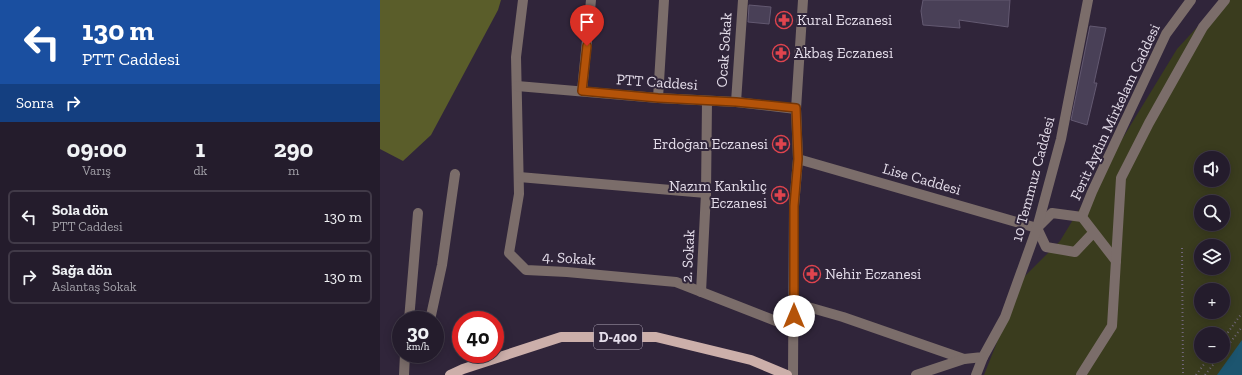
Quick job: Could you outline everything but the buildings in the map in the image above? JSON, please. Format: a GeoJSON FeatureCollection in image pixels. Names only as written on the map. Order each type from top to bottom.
{"type":"FeatureCollection","features":[{"type":"Feature","properties":{"kind":"main road","name":"D-400"},"geometry":{"type":"LineString","coordinates":[[450,375],[462,369],[561,337],[656,337],[751,360],[787,375]]}},
{"type":"Feature","properties":{"kind":"street","name":"4. Sokak"},"geometry":{"type":"LineString","coordinates":[[523,0],[516,57],[519,194],[509,253],[526,270],[676,282],[794,328]]}},
{"type":"Feature","properties":{"kind":"street"},"geometry":{"type":"LineString","coordinates":[[582,91],[591,0]]}},
{"type":"Feature","properties":{"kind":"street"},"geometry":{"type":"LineString","coordinates":[[658,98],[664,0]]}},
{"type":"Feature","properties":{"kind":"street","name":"Ocak Sokak"},"geometry":{"type":"LineString","coordinates":[[736,102],[743,0]]}},
{"type":"Feature","properties":{"kind":"street"},"geometry":{"type":"LineString","coordinates":[[793,375],[794,206],[798,159],[796,108],[803,0]]}},
{"type":"Feature","properties":{"kind":"street","name":"10 Temmuz Caddesi"},"geometry":{"type":"LineString","coordinates":[[976,375],[983,357],[1005,317],[1037,228],[1061,139],[1088,0]]}},
{"type":"Feature","properties":{"kind":"street","name":"Ferit Aydın Mirkelam Caddesi"},"geometry":{"type":"LineString","coordinates":[[1082,217],[1092,192],[1166,34],[1191,0]]}},
{"type":"Feature","properties":{"kind":"street"},"geometry":{"type":"LineString","coordinates":[[1081,375],[1112,326],[1122,178],[1149,123],[1203,28],[1225,0]]}},
{"type":"Feature","properties":{"kind":"street","name":"PTT Caddesi"},"geometry":{"type":"LineString","coordinates":[[517,86],[658,98],[736,102],[796,108]]}},
{"type":"Feature","properties":{"kind":"street","name":"2. Sokak"},"geometry":{"type":"LineString","coordinates":[[701,292],[706,193],[707,100]]}},
{"type":"Feature","properties":{"kind":"street","name":"Lise Caddesi"},"geometry":{"type":"LineString","coordinates":[[798,159],[1037,228]]}},
{"type":"Feature","properties":{"kind":"street"},"geometry":{"type":"LineString","coordinates":[[432,311],[442,265],[455,174]]}},
{"type":"Feature","properties":{"kind":"street"},"geometry":{"type":"LineString","coordinates":[[518,177],[706,193]]}},
{"type":"Feature","properties":{"kind":"street"},"geometry":{"type":"LineString","coordinates":[[410,311],[418,213]]}},
{"type":"Feature","properties":{"kind":"street"},"geometry":{"type":"LineString","coordinates":[[1093,233],[1075,252],[1046,247],[1037,228],[1052,213],[1082,217],[1116,261]]}},
{"type":"Feature","properties":{"kind":"street"},"geometry":{"type":"LineString","coordinates":[[794,303],[843,317],[964,359]]}},
{"type":"Feature","properties":{"kind":"street"},"geometry":{"type":"LineString","coordinates":[[916,375],[964,359],[983,357]]}},
{"type":"Feature","properties":{"kind":"street"},"geometry":{"type":"LineString","coordinates":[[404,372],[409,363]]}},
{"type":"Feature","properties":{"kind":"path"},"geometry":{"type":"LineString","coordinates":[[1182,248],[1183,375]]}},
{"type":"Feature","properties":{"kind":"path"},"geometry":{"type":"LineString","coordinates":[[1230,329],[1242,313]]}},
{"type":"Feature","properties":{"kind":"path"},"geometry":{"type":"LineString","coordinates":[[1230,343],[1242,327]]}},
{"type":"Feature","properties":{"kind":"path"},"geometry":{"type":"LineString","coordinates":[[1196,375],[1205,363]]}},
{"type":"Feature","properties":{"kind":"path"},"geometry":{"type":"LineString","coordinates":[[1205,375],[1214,363]]}},
{"type":"Feature","properties":{"kind":"green space"},"geometry":{"type":"Polygon","coordinates":[[[380,0],[501,0],[498,10],[431,135],[403,161],[380,149],[380,0]]]}},
{"type":"Feature","properties":{"kind":"green space"},"geometry":{"type":"Polygon","coordinates":[[[1222,0],[1242,0],[1242,375],[984,375],[1022,279],[1060,241],[1177,49],[1222,0]]]}},
{"type":"Feature","properties":{"kind":"water"},"geometry":{"type":"Polygon","coordinates":[[[1242,340],[1242,375],[1217,375],[1226,363],[1230,363],[1230,357],[1242,340]]]}},
{"type":"Feature","properties":{"kind":"place","name":"Kural Eczanesi"},"geometry":{"type":"Point","coordinates":[784,20]}},
{"type":"Feature","properties":{"kind":"place","name":"Akbaş Eczanesi"},"geometry":{"type":"Point","coordinates":[781,53]}},
{"type":"Feature","properties":{"kind":"place","name":"Erdoğan Eczanesi"},"geometry":{"type":"Point","coordinates":[781,144]}},
{"type":"Feature","properties":{"kind":"place","name":"Nazım Kankılıç Eczanesi"},"geometry":{"type":"Point","coordinates":[780,195]}},
{"type":"Feature","properties":{"kind":"place","name":"Nehir Eczanesi"},"geometry":{"type":"Point","coordinates":[812,274]}},
{"type":"Feature","properties":{"kind":"route"},"geometry":{"type":"LineString","coordinates":[[587,46],[582,91],[658,98],[736,102],[796,108],[798,159],[794,206],[794,316]]}}]}
